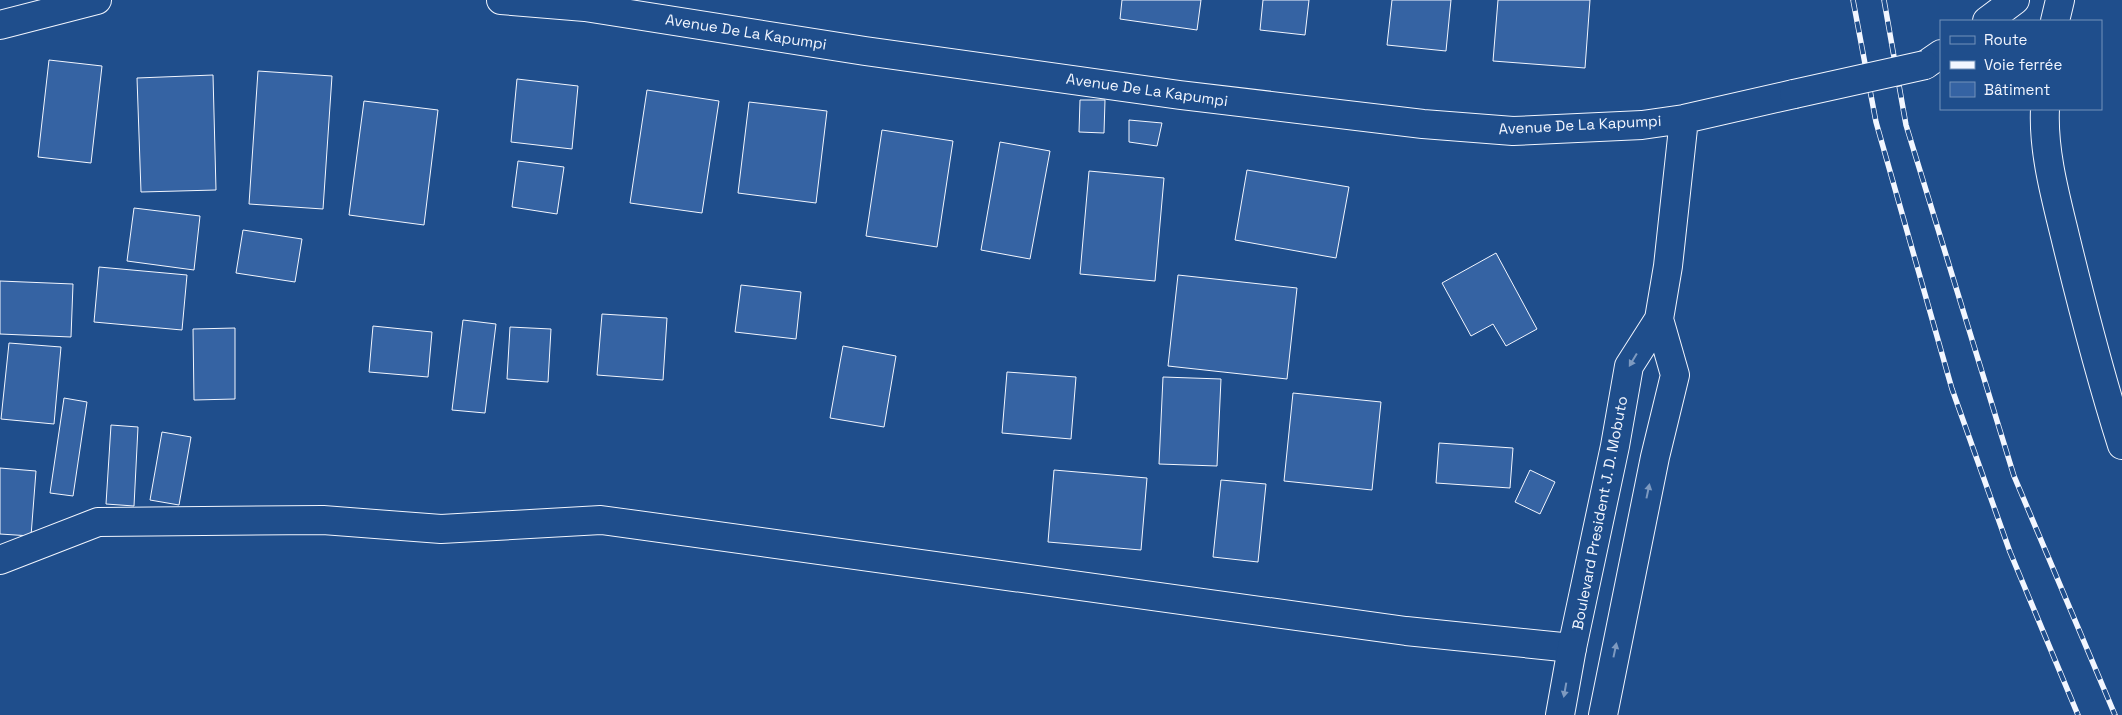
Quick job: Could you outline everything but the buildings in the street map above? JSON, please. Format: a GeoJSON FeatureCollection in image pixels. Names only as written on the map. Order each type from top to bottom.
{"type":"FeatureCollection","features":[{"type":"Feature","properties":{"kind":"street"},"geometry":{"type":"LineString","coordinates":[[0,25],[96,0]]}},
{"type":"Feature","properties":{"kind":"street","name":"Avenue De La Kapumpi"},"geometry":{"type":"LineString","coordinates":[[501,0],[585,7],[874,52],[1170,94],[1423,124],[1514,131],[1642,125],[1684,119],[1933,60]]}},
{"type":"Feature","properties":{"kind":"street"},"geometry":{"type":"LineString","coordinates":[[1988,20],[2015,0]]}},
{"type":"Feature","properties":{"kind":"street"},"geometry":{"type":"LineString","coordinates":[[2056,20],[2060,0]]}},
{"type":"Feature","properties":{"kind":"street"},"geometry":{"type":"LineString","coordinates":[[2045,110],[2050,171],[2109,404],[2122,445]]}},
{"type":"Feature","properties":{"kind":"street","name":"Boulevard President J. D. Mobuto"},"geometry":{"type":"LineString","coordinates":[[1560,715],[1572,648],[1615,446],[1628,366],[1659,319],[1668,266],[1684,119]]}},
{"type":"Feature","properties":{"kind":"street","name":"Boulevard President J. D. Mobuto"},"geometry":{"type":"LineString","coordinates":[[1603,715],[1655,457],[1675,375],[1659,319]]}},
{"type":"Feature","properties":{"kind":"street"},"geometry":{"type":"LineString","coordinates":[[0,560],[98,522],[323,520],[441,529],[601,520],[1406,631],[1572,648]]}},
{"type":"Feature","properties":{"kind":"railway"},"geometry":{"type":"LineString","coordinates":[[1853,0],[1876,122],[1952,389],[2010,552],[2078,715]]}},
{"type":"Feature","properties":{"kind":"railway"},"geometry":{"type":"LineString","coordinates":[[1884,0],[1906,125],[2014,476],[2115,715]]}}]}
